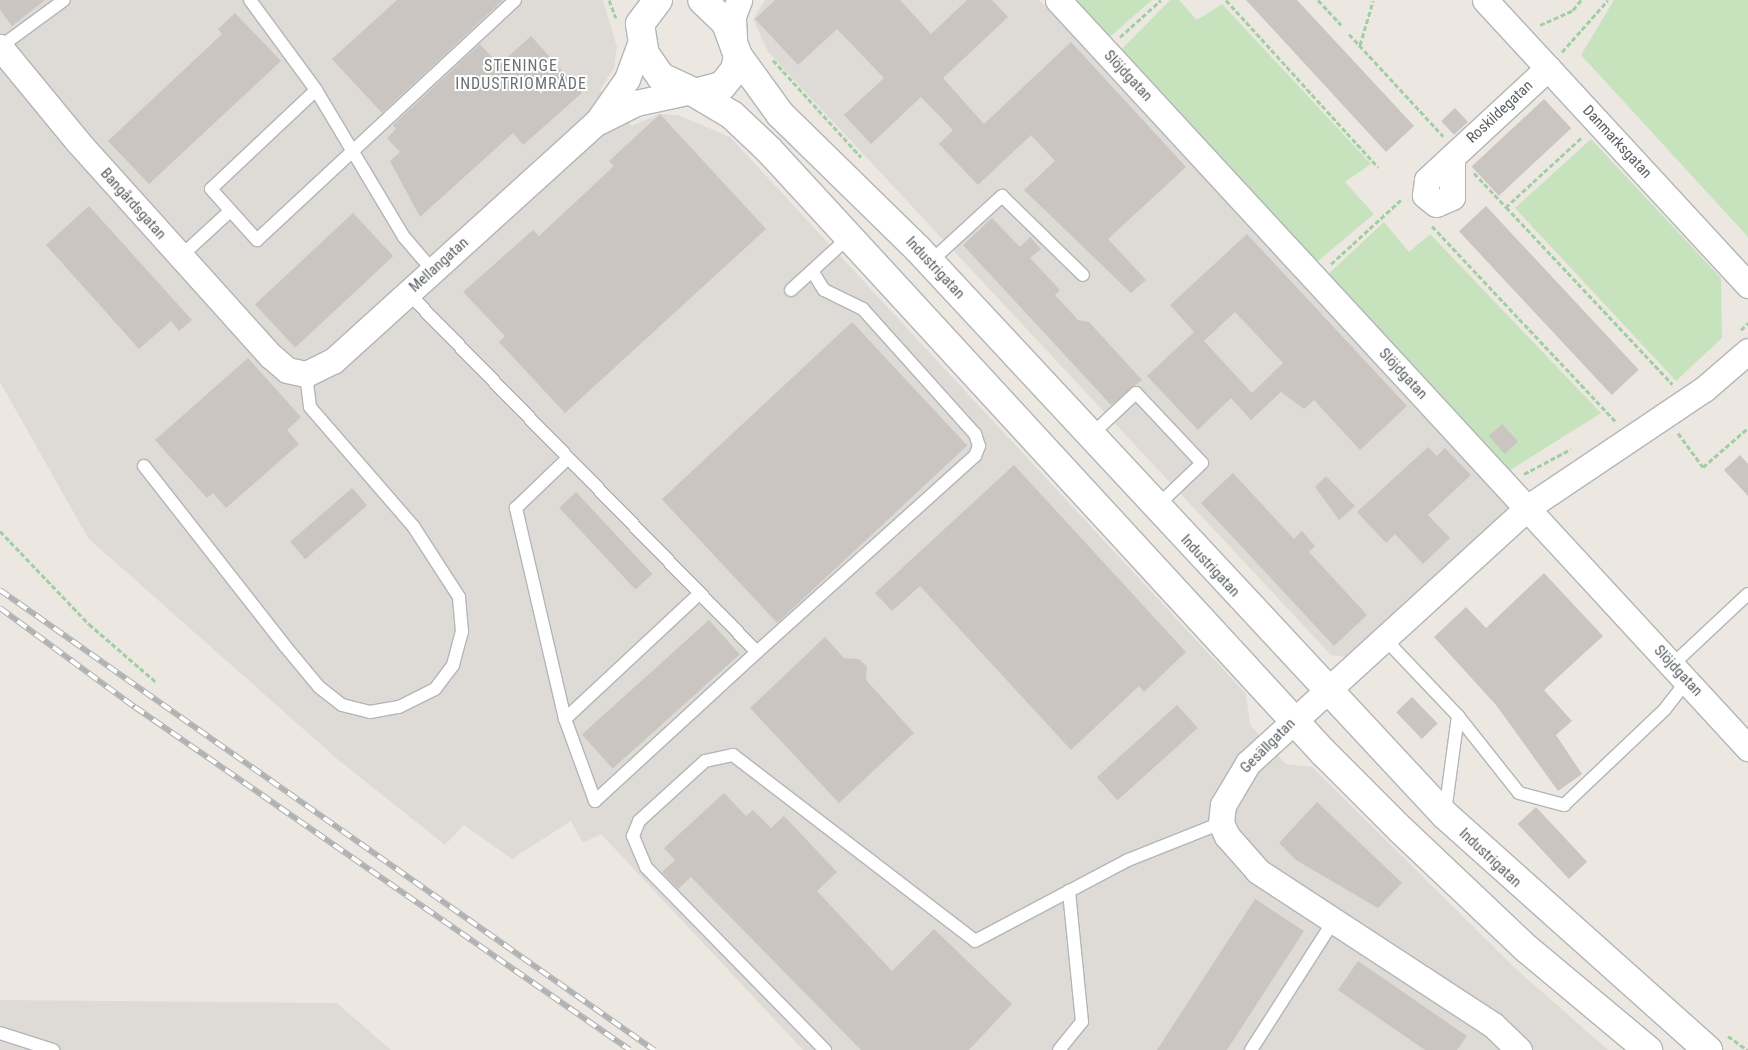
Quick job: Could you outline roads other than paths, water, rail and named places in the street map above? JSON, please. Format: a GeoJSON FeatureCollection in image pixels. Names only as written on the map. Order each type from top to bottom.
{"type":"FeatureCollection","features":[{"type":"Feature","properties":{"kind":"main road"},"geometry":{"type":"LineString","coordinates":[[627,0],[656,72],[744,125],[1294,720],[1470,898],[1648,1050]]}},
{"type":"Feature","properties":{"kind":"main road"},"geometry":{"type":"LineString","coordinates":[[641,32],[658,0]]}},
{"type":"Feature","properties":{"kind":"main road","name":"Industrigatan"},"geometry":{"type":"LineString","coordinates":[[702,0],[726,23],[736,47],[780,114],[930,262],[1326,691],[1445,815],[1708,1050]]}},
{"type":"Feature","properties":{"kind":"main road"},"geometry":{"type":"LineString","coordinates":[[691,93],[722,86],[735,70],[736,47]]}},
{"type":"Feature","properties":{"kind":"street"},"geometry":{"type":"LineString","coordinates":[[736,47],[733,16],[739,0]]}},
{"type":"Feature","properties":{"kind":"street","name":"Slöjdgatan"},"geometry":{"type":"LineString","coordinates":[[1058,0],[1748,748]]}},
{"type":"Feature","properties":{"kind":"street","name":"Danmarksgatan"},"geometry":{"type":"LineString","coordinates":[[1485,0],[1748,285]]}},
{"type":"Feature","properties":{"kind":"street","name":"Mellangatan"},"geometry":{"type":"LineString","coordinates":[[306,374],[333,361],[597,122],[627,78],[641,32]]}},
{"type":"Feature","properties":{"kind":"street","name":"Bangårdsgatan"},"geometry":{"type":"LineString","coordinates":[[0,47],[180,257],[271,356],[287,370],[306,374]]}},
{"type":"Feature","properties":{"kind":"street","name":"Roskildegatan"},"geometry":{"type":"LineString","coordinates":[[1454,155],[1548,68]]}},
{"type":"Feature","properties":{"kind":"street","name":"Mellangatan"},"geometry":{"type":"LineString","coordinates":[[597,122],[636,103],[691,93]]}},
{"type":"Feature","properties":{"kind":"street"},"geometry":{"type":"LineString","coordinates":[[1527,508],[1704,389],[1748,351]]}},
{"type":"Feature","properties":{"kind":"street","name":"Gesällgatan"},"geometry":{"type":"LineString","coordinates":[[1221,824],[1223,804],[1238,775],[1294,720],[1527,508]]}},
{"type":"Feature","properties":{"kind":"street"},"geometry":{"type":"LineString","coordinates":[[1221,824],[1236,849],[1258,871],[1493,1025],[1519,1050]]}},
{"type":"Feature","properties":{"kind":"lane"},"geometry":{"type":"LineString","coordinates":[[0,47],[64,0]]}},
{"type":"Feature","properties":{"kind":"lane"},"geometry":{"type":"LineString","coordinates":[[250,0],[316,90],[354,150],[404,237],[433,272]]}},
{"type":"Feature","properties":{"kind":"lane"},"geometry":{"type":"LineString","coordinates":[[316,90],[211,189],[257,240],[515,0]]}},
{"type":"Feature","properties":{"kind":"lane"},"geometry":{"type":"LineString","coordinates":[[930,262],[1002,196],[1083,274]]}},
{"type":"Feature","properties":{"kind":"lane"},"geometry":{"type":"LineString","coordinates":[[180,257],[230,211]]}},
{"type":"Feature","properties":{"kind":"lane"},"geometry":{"type":"LineString","coordinates":[[791,290],[849,237]]}},
{"type":"Feature","properties":{"kind":"lane"},"geometry":{"type":"LineString","coordinates":[[568,458],[516,508],[565,719],[595,801],[975,456],[979,446],[975,434],[863,309],[824,290],[812,271]]}},
{"type":"Feature","properties":{"kind":"lane"},"geometry":{"type":"LineString","coordinates":[[408,293],[757,652]]}},
{"type":"Feature","properties":{"kind":"lane"},"geometry":{"type":"LineString","coordinates":[[144,466],[290,652],[319,687],[342,705],[370,712],[399,707],[435,689],[453,665],[462,632],[460,597],[413,526],[310,407],[306,374]]}},
{"type":"Feature","properties":{"kind":"lane"},"geometry":{"type":"LineString","coordinates":[[1090,436],[1136,393],[1202,463],[1156,506]]}},
{"type":"Feature","properties":{"kind":"lane"},"geometry":{"type":"LineString","coordinates":[[565,719],[699,594]]}},
{"type":"Feature","properties":{"kind":"lane"},"geometry":{"type":"LineString","coordinates":[[1384,638],[1458,716],[1519,793],[1564,805],[1665,710],[1679,673],[1748,594]]}},
{"type":"Feature","properties":{"kind":"lane"},"geometry":{"type":"LineString","coordinates":[[1445,815],[1458,716]]}},
{"type":"Feature","properties":{"kind":"lane"},"geometry":{"type":"LineString","coordinates":[[825,1050],[646,867],[634,836],[639,821],[705,761],[734,756],[975,941],[1128,860],[1221,824]]}},
{"type":"Feature","properties":{"kind":"lane"},"geometry":{"type":"LineString","coordinates":[[1059,1050],[1082,1022],[1069,891]]}},
{"type":"Feature","properties":{"kind":"lane"},"geometry":{"type":"LineString","coordinates":[[1251,1050],[1334,920]]}},
{"type":"Feature","properties":{"kind":"lane"},"geometry":{"type":"LineString","coordinates":[[0,1033],[53,1050]]}},
{"type":"Feature","properties":{"kind":"railway"},"geometry":{"type":"LineString","coordinates":[[0,590],[654,1050]]}},
{"type":"Feature","properties":{"kind":"railway"},"geometry":{"type":"LineString","coordinates":[[0,608],[135,707],[630,1050]]}},
{"type":"Feature","properties":{"kind":"district","name":"STENINGE INDUSTRIOMRÅDE"},"geometry":{"type":"Point","coordinates":[521,75]}}]}
